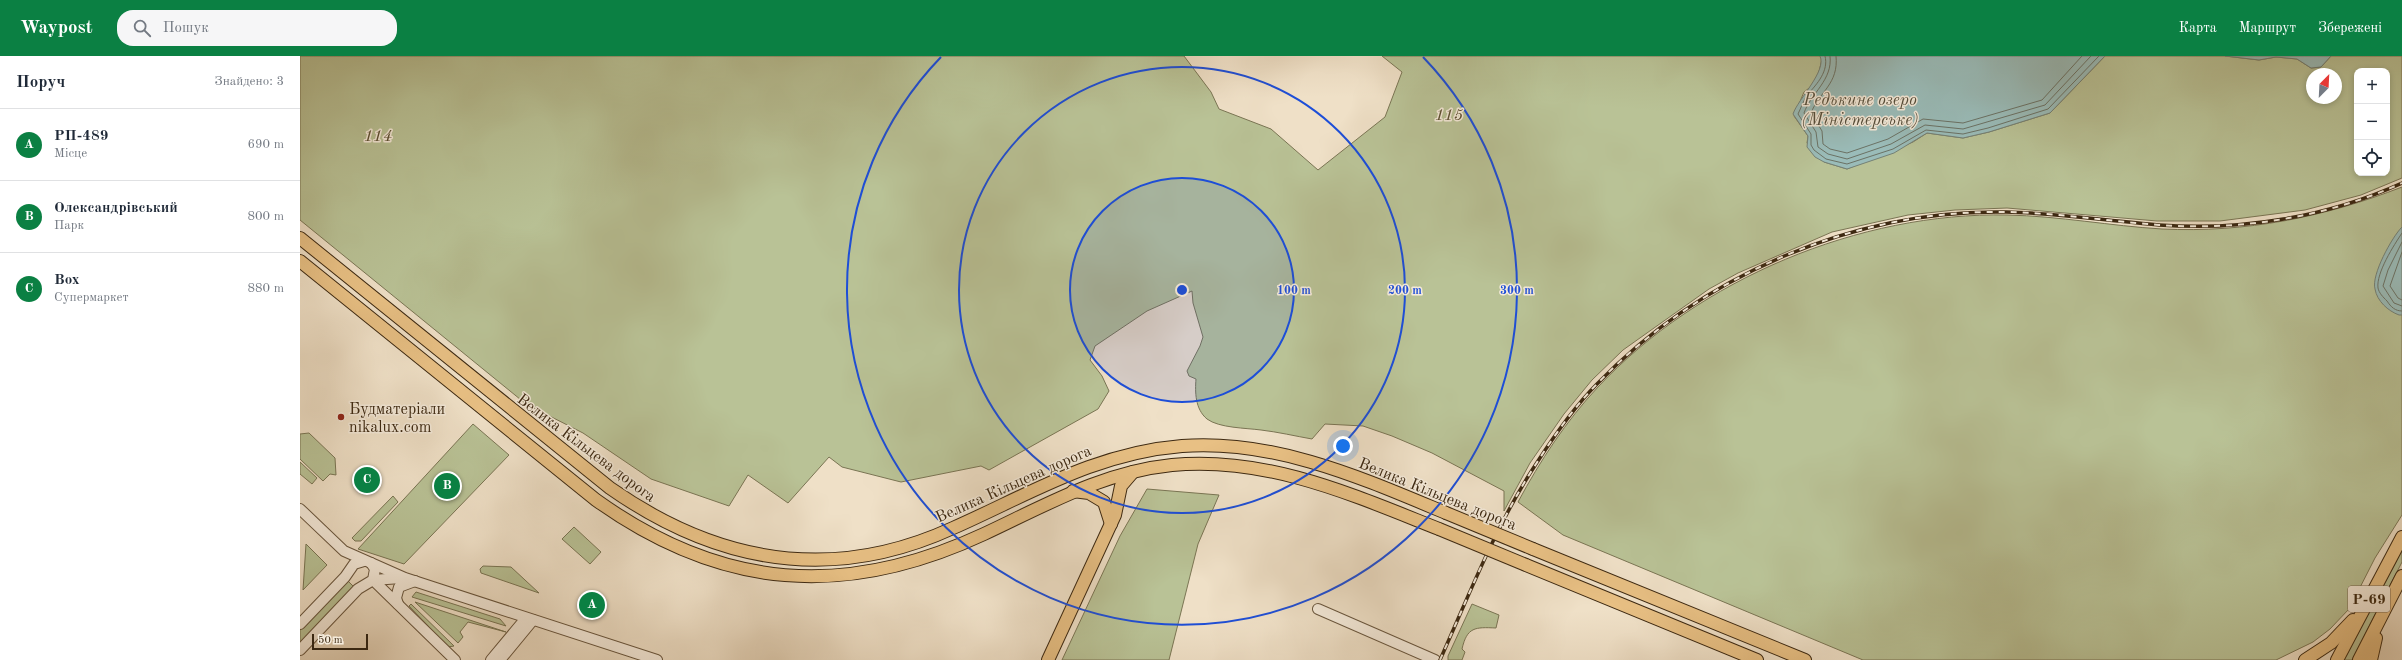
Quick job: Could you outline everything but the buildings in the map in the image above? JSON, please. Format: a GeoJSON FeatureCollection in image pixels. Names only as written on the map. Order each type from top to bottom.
{"type":"FeatureCollection","features":[{"type":"Feature","properties":{"kind":"main road","name":"Велика Кільцева дорога"},"geometry":{"type":"LineString","coordinates":[[300,238],[506,407],[622,497],[641,510],[690,535],[746,552],[773,557],[817,560],[884,552],[918,543],[952,529],[1080,468],[1121,455],[1180,446],[1224,446],[1279,452],[1344,472],[1805,660]]}},
{"type":"Feature","properties":{"kind":"main road","name":"Велика Кільцева дорога"},"geometry":{"type":"LineString","coordinates":[[300,261],[596,500],[644,532],[691,555],[716,563],[774,574],[810,577],[843,576],[888,569],[947,551],[1073,491],[1133,472],[1197,463],[1220,464],[1269,470],[1311,480],[1440,529],[1757,660]]}},
{"type":"Feature","properties":{"kind":"main road"},"geometry":{"type":"LineString","coordinates":[[1048,660],[1111,524],[1121,486],[1133,472]]}},
{"type":"Feature","properties":{"kind":"main road"},"geometry":{"type":"LineString","coordinates":[[1073,491],[1089,493],[1104,502],[1111,524]]}},
{"type":"Feature","properties":{"kind":"main road","name":"Р-69"},"geometry":{"type":"LineString","coordinates":[[2338,660],[2402,537]]}},
{"type":"Feature","properties":{"kind":"main road","name":"Р-69"},"geometry":{"type":"LineString","coordinates":[[2359,660],[2402,576]]}},
{"type":"Feature","properties":{"kind":"main road"},"geometry":{"type":"LineString","coordinates":[[2304,660],[2319,652],[2340,635],[2369,600]]}},
{"type":"Feature","properties":{"kind":"main road"},"geometry":{"type":"LineString","coordinates":[[2371,660],[2386,608]]}},
{"type":"Feature","properties":{"kind":"street"},"geometry":{"type":"LineString","coordinates":[[300,509],[344,551],[367,562],[406,578],[657,660]]}},
{"type":"Feature","properties":{"kind":"street"},"geometry":{"type":"LineString","coordinates":[[344,551],[352,567],[352,577],[355,582],[406,578]]}},
{"type":"Feature","properties":{"kind":"street"},"geometry":{"type":"LineString","coordinates":[[300,624],[357,562],[367,562],[374,569],[370,582],[358,589],[300,650]]}},
{"type":"Feature","properties":{"kind":"street"},"geometry":{"type":"LineString","coordinates":[[398,604],[396,598],[399,587],[416,581]]}},
{"type":"Feature","properties":{"kind":"street"},"geometry":{"type":"LineString","coordinates":[[370,582],[398,604],[455,660]]}},
{"type":"Feature","properties":{"kind":"street"},"geometry":{"type":"LineString","coordinates":[[1318,609],[1435,660]]}},
{"type":"Feature","properties":{"kind":"street"},"geometry":{"type":"LineString","coordinates":[[491,660],[529,619]]}},
{"type":"Feature","properties":{"kind":"street"},"geometry":{"type":"LineString","coordinates":[[500,660],[529,619]]}},
{"type":"Feature","properties":{"kind":"green space"},"geometry":{"type":"Polygon","coordinates":[[[300,56],[1184,56],[1211,92],[1219,109],[1271,129],[1318,170],[1385,117],[1402,72],[1382,56],[1820,56],[1822,59],[1818,76],[1813,85],[1804,92],[1794,116],[1808,136],[1807,143],[1824,162],[1847,169],[1913,142],[1927,133],[1963,138],[1989,132],[2050,113],[2105,56],[2225,56],[2259,60],[2276,57],[2297,59],[2311,68],[2321,67],[2331,56],[2402,56],[2402,178],[2361,195],[2305,210],[2220,221],[2157,221],[2007,208],[1955,210],[1908,215],[1832,232],[1738,273],[1709,289],[1623,350],[1592,380],[1564,414],[1530,463],[1504,511],[1504,491],[1432,453],[1392,436],[1363,426],[1325,424],[1312,439],[1267,431],[1225,426],[1207,419],[1203,415],[1198,405],[1196,395],[1196,379],[1189,376],[1187,371],[1203,337],[1193,303],[1192,291],[1147,311],[1095,346],[1090,360],[1102,376],[1109,391],[1098,409],[989,470],[981,466],[901,482],[842,467],[829,457],[788,503],[748,475],[729,506],[651,479],[583,433],[526,404],[300,220],[300,56]]]}},
{"type":"Feature","properties":{"kind":"green space"},"geometry":{"type":"Polygon","coordinates":[[[2402,187],[2402,515],[2375,558],[2349,609],[2330,629],[2313,642],[2276,660],[1863,660],[1563,535],[1518,502],[1535,472],[1564,428],[1586,400],[1639,348],[1684,314],[1733,284],[1785,259],[1840,240],[1895,225],[1951,217],[2007,215],[2046,217],[2162,229],[2193,230],[2224,228],[2285,221],[2314,215],[2373,198],[2402,187]]]}},
{"type":"Feature","properties":{"kind":"green space"},"geometry":{"type":"Polygon","coordinates":[[[473,424],[509,455],[404,564],[358,549],[473,424]]]}},
{"type":"Feature","properties":{"kind":"green space"},"geometry":{"type":"Polygon","coordinates":[[[309,433],[335,458],[336,475],[330,474],[323,481],[300,459],[300,434],[309,433]]]}},
{"type":"Feature","properties":{"kind":"green space"},"geometry":{"type":"Polygon","coordinates":[[[300,462],[317,478],[312,484],[300,474],[300,462]]]}},
{"type":"Feature","properties":{"kind":"green space"},"geometry":{"type":"Polygon","coordinates":[[[1147,489],[1219,495],[1198,544],[1169,660],[1062,660],[1120,536],[1147,489]]]}},
{"type":"Feature","properties":{"kind":"green space"},"geometry":{"type":"Polygon","coordinates":[[[393,496],[398,502],[361,541],[355,541],[352,538],[393,496]]]}},
{"type":"Feature","properties":{"kind":"green space"},"geometry":{"type":"Polygon","coordinates":[[[574,527],[601,552],[590,564],[562,539],[574,527]]]}},
{"type":"Feature","properties":{"kind":"green space"},"geometry":{"type":"Polygon","coordinates":[[[306,544],[327,565],[303,590],[306,544]]]}},
{"type":"Feature","properties":{"kind":"green space"},"geometry":{"type":"Polygon","coordinates":[[[2402,547],[2402,562],[2352,660],[2343,660],[2402,547]]]}},
{"type":"Feature","properties":{"kind":"green space"},"geometry":{"type":"Polygon","coordinates":[[[483,566],[511,567],[539,593],[481,573],[480,569],[483,566]]]}},
{"type":"Feature","properties":{"kind":"green space"},"geometry":{"type":"Polygon","coordinates":[[[348,581],[356,589],[300,647],[300,630],[348,581]]]}},
{"type":"Feature","properties":{"kind":"green space"},"geometry":{"type":"Polygon","coordinates":[[[416,592],[500,619],[506,626],[412,597],[416,592]]]}},
{"type":"Feature","properties":{"kind":"green space"},"geometry":{"type":"Polygon","coordinates":[[[415,602],[506,632],[468,622],[460,632],[463,637],[458,643],[415,602]]]}},
{"type":"Feature","properties":{"kind":"green space"},"geometry":{"type":"Polygon","coordinates":[[[411,604],[454,646],[448,647],[409,606],[411,604]]]}},
{"type":"Feature","properties":{"kind":"green space"},"geometry":{"type":"Polygon","coordinates":[[[1472,604],[1499,615],[1496,628],[1477,628],[1469,632],[1466,636],[1462,649],[1465,652],[1462,660],[1448,660],[1448,656],[1472,604]]]}},
{"type":"Feature","properties":{"kind":"water","name":"Редькине озеро (Міністерське)"},"geometry":{"type":"Polygon","coordinates":[[[1820,56],[2105,56],[2050,113],[1989,132],[1963,138],[1927,133],[1894,153],[1847,169],[1824,162],[1815,157],[1807,147],[1808,136],[1793,114],[1816,77],[1821,62],[1820,56]]]}},
{"type":"Feature","properties":{"kind":"water"},"geometry":{"type":"Polygon","coordinates":[[[2225,56],[2331,56],[2321,67],[2311,68],[2297,59],[2276,57],[2259,60],[2225,56]]]}},
{"type":"Feature","properties":{"kind":"water"},"geometry":{"type":"Polygon","coordinates":[[[2402,227],[2402,315],[2399,315],[2387,308],[2378,298],[2375,283],[2376,275],[2383,256],[2402,227]]]}},
{"type":"Feature","properties":{"kind":"railway"},"geometry":{"type":"LineString","coordinates":[[1440,660],[1484,560],[1509,510],[1536,464],[1572,412],[1597,384],[1639,345],[1684,311],[1733,281],[1784,256],[1838,236],[1893,222],[1949,214],[2006,212],[2063,215],[2159,225],[2221,226],[2284,219],[2314,213],[2344,205],[2402,183]]}},
{"type":"Feature","properties":{"kind":"place","name":"Будматеріали nikalux.com"},"geometry":{"type":"Point","coordinates":[341,417]}},
{"type":"Feature","properties":{"kind":"place","name":"Box"},"geometry":{"type":"Point","coordinates":[367,480]}},
{"type":"Feature","properties":{"kind":"place","name":"Олександрівський"},"geometry":{"type":"Point","coordinates":[447,486]}},
{"type":"Feature","properties":{"kind":"place","name":"РП-489"},"geometry":{"type":"Point","coordinates":[592,605]}},
{"type":"Feature","properties":{"kind":"park label","name":"115"},"geometry":{"type":"Point","coordinates":[1449,114]}},
{"type":"Feature","properties":{"kind":"park label","name":"114"},"geometry":{"type":"Point","coordinates":[378,135]}}]}
